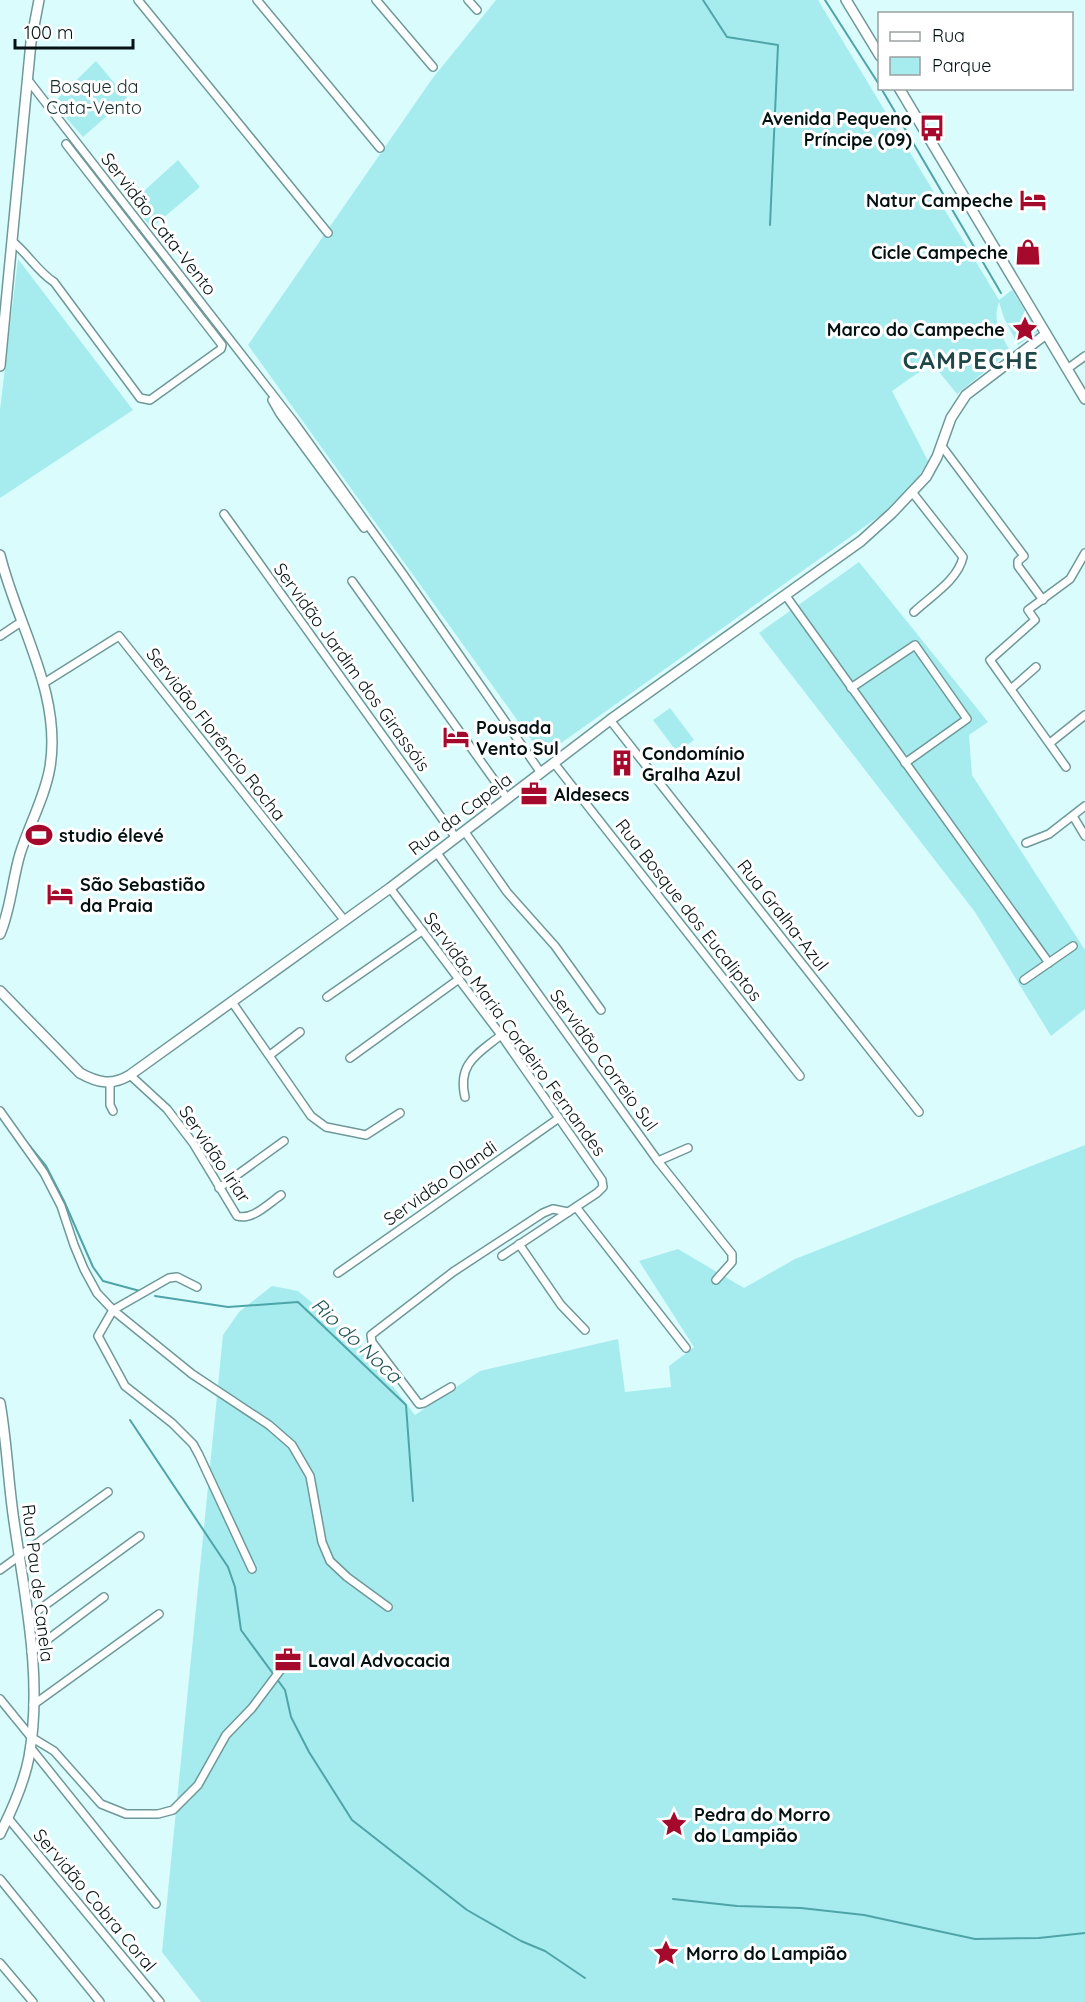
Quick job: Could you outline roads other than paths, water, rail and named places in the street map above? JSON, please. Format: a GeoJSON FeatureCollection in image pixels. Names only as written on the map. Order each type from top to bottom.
{"type":"FeatureCollection","features":[{"type":"Feature","properties":{"kind":"main road"},"geometry":{"type":"LineString","coordinates":[[0,366],[33,27],[39,0]]}},
{"type":"Feature","properties":{"kind":"main road"},"geometry":{"type":"LineString","coordinates":[[846,0],[878,54]]}},
{"type":"Feature","properties":{"kind":"main road"},"geometry":{"type":"LineString","coordinates":[[900,90],[1085,399]]}},
{"type":"Feature","properties":{"kind":"main road","name":"Rua da Capela"},"geometry":{"type":"LineString","coordinates":[[110,1083],[130,1075],[345,921],[610,720],[861,541],[912,492],[932,467],[956,408],[966,395],[1046,333]]}},
{"type":"Feature","properties":{"kind":"main road"},"geometry":{"type":"LineString","coordinates":[[0,555],[44,684],[52,726],[47,779],[20,857],[11,902],[0,934]]}},
{"type":"Feature","properties":{"kind":"main road"},"geometry":{"type":"LineString","coordinates":[[0,991],[80,1072],[95,1081],[110,1083]]}},
{"type":"Feature","properties":{"kind":"main road","name":"Rua Pau de Canela"},"geometry":{"type":"LineString","coordinates":[[0,1403],[12,1512],[29,1617],[33,1705],[31,1742],[21,1785],[0,1834]]}},
{"type":"Feature","properties":{"kind":"street"},"geometry":{"type":"LineString","coordinates":[[138,0],[328,233]]}},
{"type":"Feature","properties":{"kind":"street"},"geometry":{"type":"LineString","coordinates":[[257,0],[380,148]]}},
{"type":"Feature","properties":{"kind":"street"},"geometry":{"type":"LineString","coordinates":[[376,0],[433,67]]}},
{"type":"Feature","properties":{"kind":"street"},"geometry":{"type":"LineString","coordinates":[[468,0],[477,10]]}},
{"type":"Feature","properties":{"kind":"street","name":"Servidão Cata-Vento"},"geometry":{"type":"LineString","coordinates":[[28,81],[265,388],[280,414],[310,450],[382,552],[403,574],[541,773]]}},
{"type":"Feature","properties":{"kind":"street"},"geometry":{"type":"LineString","coordinates":[[13,242],[25,251],[45,277],[54,282],[140,398],[145,401],[150,400],[218,352],[222,345],[66,144]]}},
{"type":"Feature","properties":{"kind":"street"},"geometry":{"type":"LineString","coordinates":[[171,279],[178,274]]}},
{"type":"Feature","properties":{"kind":"street"},"geometry":{"type":"LineString","coordinates":[[1067,369],[1085,356]]}},
{"type":"Feature","properties":{"kind":"street"},"geometry":{"type":"LineString","coordinates":[[941,445],[1024,556],[1018,561],[1018,566],[1043,600]]}},
{"type":"Feature","properties":{"kind":"street"},"geometry":{"type":"LineString","coordinates":[[912,492],[963,557],[961,567],[954,576],[914,612]]}},
{"type":"Feature","properties":{"kind":"street","name":"Servidão Jardim dos Girassóis"},"geometry":{"type":"LineString","coordinates":[[224,514],[456,838]]}},
{"type":"Feature","properties":{"kind":"street"},"geometry":{"type":"LineString","coordinates":[[1066,767],[990,660],[1035,620],[1028,610],[1070,579],[1085,554]]}},
{"type":"Feature","properties":{"kind":"street"},"geometry":{"type":"LineString","coordinates":[[352,581],[507,798]]}},
{"type":"Feature","properties":{"kind":"street"},"geometry":{"type":"LineString","coordinates":[[786,596],[1049,963]]}},
{"type":"Feature","properties":{"kind":"street"},"geometry":{"type":"LineString","coordinates":[[0,636],[21,622]]}},
{"type":"Feature","properties":{"kind":"street","name":"Servidão Florêncio Rocha"},"geometry":{"type":"LineString","coordinates":[[44,684],[119,636],[345,921]]}},
{"type":"Feature","properties":{"kind":"street"},"geometry":{"type":"LineString","coordinates":[[851,687],[915,645],[922,654],[967,718],[905,763]]}},
{"type":"Feature","properties":{"kind":"street"},"geometry":{"type":"LineString","coordinates":[[1011,689],[1035,667]]}},
{"type":"Feature","properties":{"kind":"street"},"geometry":{"type":"LineString","coordinates":[[1050,743],[1085,715]]}},
{"type":"Feature","properties":{"kind":"street","name":"Rua Gralha-Azul"},"geometry":{"type":"LineString","coordinates":[[610,720],[919,1112]]}},
{"type":"Feature","properties":{"kind":"street","name":"Rua Bosque dos Eucaliptos"},"geometry":{"type":"LineString","coordinates":[[554,763],[800,1076]]}},
{"type":"Feature","properties":{"kind":"street"},"geometry":{"type":"LineString","coordinates":[[1026,843],[1049,834],[1085,806]]}},
{"type":"Feature","properties":{"kind":"street"},"geometry":{"type":"LineString","coordinates":[[1073,816],[1085,836]]}},
{"type":"Feature","properties":{"kind":"street"},"geometry":{"type":"LineString","coordinates":[[465,832],[507,892],[555,946],[601,1010]]}},
{"type":"Feature","properties":{"kind":"street","name":"Servidão Correio Sul"},"geometry":{"type":"LineString","coordinates":[[436,853],[658,1161],[732,1254],[732,1262],[716,1280]]}},
{"type":"Feature","properties":{"kind":"street","name":"Servidão Maria Cordeiro Fernandes"},"geometry":{"type":"LineString","coordinates":[[390,888],[501,1035],[603,1184],[601,1191],[501,1256]]}},
{"type":"Feature","properties":{"kind":"street"},"geometry":{"type":"LineString","coordinates":[[327,997],[422,931]]}},
{"type":"Feature","properties":{"kind":"street"},"geometry":{"type":"LineString","coordinates":[[1024,980],[1073,946]]}},
{"type":"Feature","properties":{"kind":"street"},"geometry":{"type":"LineString","coordinates":[[350,1058],[459,979]]}},
{"type":"Feature","properties":{"kind":"street"},"geometry":{"type":"LineString","coordinates":[[232,1002],[303,1106],[319,1123],[326,1127],[366,1135],[400,1113]]}},
{"type":"Feature","properties":{"kind":"street"},"geometry":{"type":"LineString","coordinates":[[270,1055],[300,1032]]}},
{"type":"Feature","properties":{"kind":"street"},"geometry":{"type":"LineString","coordinates":[[465,1097],[462,1086],[464,1071],[471,1060],[501,1035]]}},
{"type":"Feature","properties":{"kind":"street","name":"Servidão Iriar"},"geometry":{"type":"LineString","coordinates":[[130,1075],[167,1109],[192,1143],[237,1216],[242,1218],[250,1216],[281,1195]]}},
{"type":"Feature","properties":{"kind":"street"},"geometry":{"type":"LineString","coordinates":[[110,1083],[110,1105],[113,1111]]}},
{"type":"Feature","properties":{"kind":"street"},"geometry":{"type":"LineString","coordinates":[[0,1111],[44,1173],[61,1206],[74,1245],[97,1293],[113,1310],[207,1386],[268,1425],[292,1445],[310,1476],[322,1542],[330,1561],[347,1577],[388,1607]]}},
{"type":"Feature","properties":{"kind":"street","name":"Servidão Olandi"},"geometry":{"type":"LineString","coordinates":[[338,1273],[559,1118]]}},
{"type":"Feature","properties":{"kind":"street"},"geometry":{"type":"LineString","coordinates":[[219,1188],[284,1141]]}},
{"type":"Feature","properties":{"kind":"street"},"geometry":{"type":"LineString","coordinates":[[658,1161],[688,1148]]}},
{"type":"Feature","properties":{"kind":"street"},"geometry":{"type":"LineString","coordinates":[[576,1207],[686,1348]]}},
{"type":"Feature","properties":{"kind":"street"},"geometry":{"type":"LineString","coordinates":[[451,1388],[419,1404],[372,1342],[371,1335],[453,1272],[543,1213],[553,1209],[568,1212]]}},
{"type":"Feature","properties":{"kind":"street"},"geometry":{"type":"LineString","coordinates":[[519,1244],[561,1305],[585,1330]]}},
{"type":"Feature","properties":{"kind":"street"},"geometry":{"type":"LineString","coordinates":[[197,1287],[177,1277],[168,1278],[113,1310],[98,1336],[125,1386],[172,1423],[192,1444],[252,1569]]}},
{"type":"Feature","properties":{"kind":"street"},"geometry":{"type":"LineString","coordinates":[[0,1570],[108,1492]]}},
{"type":"Feature","properties":{"kind":"street"},"geometry":{"type":"LineString","coordinates":[[29,1617],[140,1536]]}},
{"type":"Feature","properties":{"kind":"street"},"geometry":{"type":"LineString","coordinates":[[31,1652],[104,1597]]}},
{"type":"Feature","properties":{"kind":"street"},"geometry":{"type":"LineString","coordinates":[[33,1705],[159,1614]]}},
{"type":"Feature","properties":{"kind":"street"},"geometry":{"type":"LineString","coordinates":[[31,1742],[41,1742],[54,1751],[101,1804],[126,1814],[165,1813],[179,1806],[198,1785],[226,1735],[252,1708],[282,1668]]}},
{"type":"Feature","properties":{"kind":"street"},"geometry":{"type":"LineString","coordinates":[[0,1700],[156,1904]]}},
{"type":"Feature","properties":{"kind":"street","name":"Servidão Cobra Coral"},"geometry":{"type":"LineString","coordinates":[[8,1818],[160,2002]]}},
{"type":"Feature","properties":{"kind":"street"},"geometry":{"type":"LineString","coordinates":[[0,1879],[100,2002]]}},
{"type":"Feature","properties":{"kind":"street"},"geometry":{"type":"LineString","coordinates":[[0,1963],[33,2002]]}},
{"type":"Feature","properties":{"kind":"waterway"},"geometry":{"type":"LineString","coordinates":[[703,0],[727,37],[778,45],[770,225]]}},
{"type":"Feature","properties":{"kind":"waterway"},"geometry":{"type":"LineString","coordinates":[[825,0],[878,83]]}},
{"type":"Feature","properties":{"kind":"waterway"},"geometry":{"type":"LineString","coordinates":[[882,90],[1001,293]]}},
{"type":"Feature","properties":{"kind":"waterway","name":"Rio do Noca"},"geometry":{"type":"LineString","coordinates":[[24,1139],[46,1166],[93,1267],[103,1281],[140,1291]]}},
{"type":"Feature","properties":{"kind":"waterway","name":"Rio do Noca"},"geometry":{"type":"LineString","coordinates":[[155,1296],[228,1307],[298,1302],[406,1405],[413,1501]]}},
{"type":"Feature","properties":{"kind":"waterway"},"geometry":{"type":"LineString","coordinates":[[130,1420],[228,1567],[235,1587],[241,1630],[285,1690],[291,1717],[309,1752],[352,1820],[467,1910],[521,1941],[545,1951],[585,1978]]}},
{"type":"Feature","properties":{"kind":"waterway"},"geometry":{"type":"LineString","coordinates":[[673,1899],[864,1915],[975,1939],[1039,1938],[1085,1933]]}},
{"type":"Feature","properties":{"kind":"place","name":"Avenida Pequeno Príncipe (09)"},"geometry":{"type":"Point","coordinates":[932,128]}},
{"type":"Feature","properties":{"kind":"place","name":"Natur Campeche"},"geometry":{"type":"Point","coordinates":[1033,200]}},
{"type":"Feature","properties":{"kind":"place","name":"Cicle Campeche"},"geometry":{"type":"Point","coordinates":[1028,252]}},
{"type":"Feature","properties":{"kind":"place","name":"Marco do Campeche"},"geometry":{"type":"Point","coordinates":[1025,329]}},
{"type":"Feature","properties":{"kind":"place","name":"Pousada Vento Sul"},"geometry":{"type":"Point","coordinates":[456,737]}},
{"type":"Feature","properties":{"kind":"place","name":"Condomínio Gralha Azul"},"geometry":{"type":"Point","coordinates":[622,763]}},
{"type":"Feature","properties":{"kind":"place","name":"Aldesecs"},"geometry":{"type":"Point","coordinates":[534,794]}},
{"type":"Feature","properties":{"kind":"place","name":"studio élevé"},"geometry":{"type":"Point","coordinates":[39,835]}},
{"type":"Feature","properties":{"kind":"place","name":"São Sebastião da Praia"},"geometry":{"type":"Point","coordinates":[60,894]}},
{"type":"Feature","properties":{"kind":"place","name":"Laval Advocacia"},"geometry":{"type":"Point","coordinates":[288,1660]}},
{"type":"Feature","properties":{"kind":"place","name":"Pedra do Morro do Lampião"},"geometry":{"type":"Point","coordinates":[674,1824]}},
{"type":"Feature","properties":{"kind":"place","name":"Morro do Lampião"},"geometry":{"type":"Point","coordinates":[666,1953]}},
{"type":"Feature","properties":{"kind":"district","name":"CAMPECHE"},"geometry":{"type":"Point","coordinates":[971,360]}},
{"type":"Feature","properties":{"kind":"park label","name":"Bosque da Cata-Vento"},"geometry":{"type":"Point","coordinates":[94,96]}}]}
